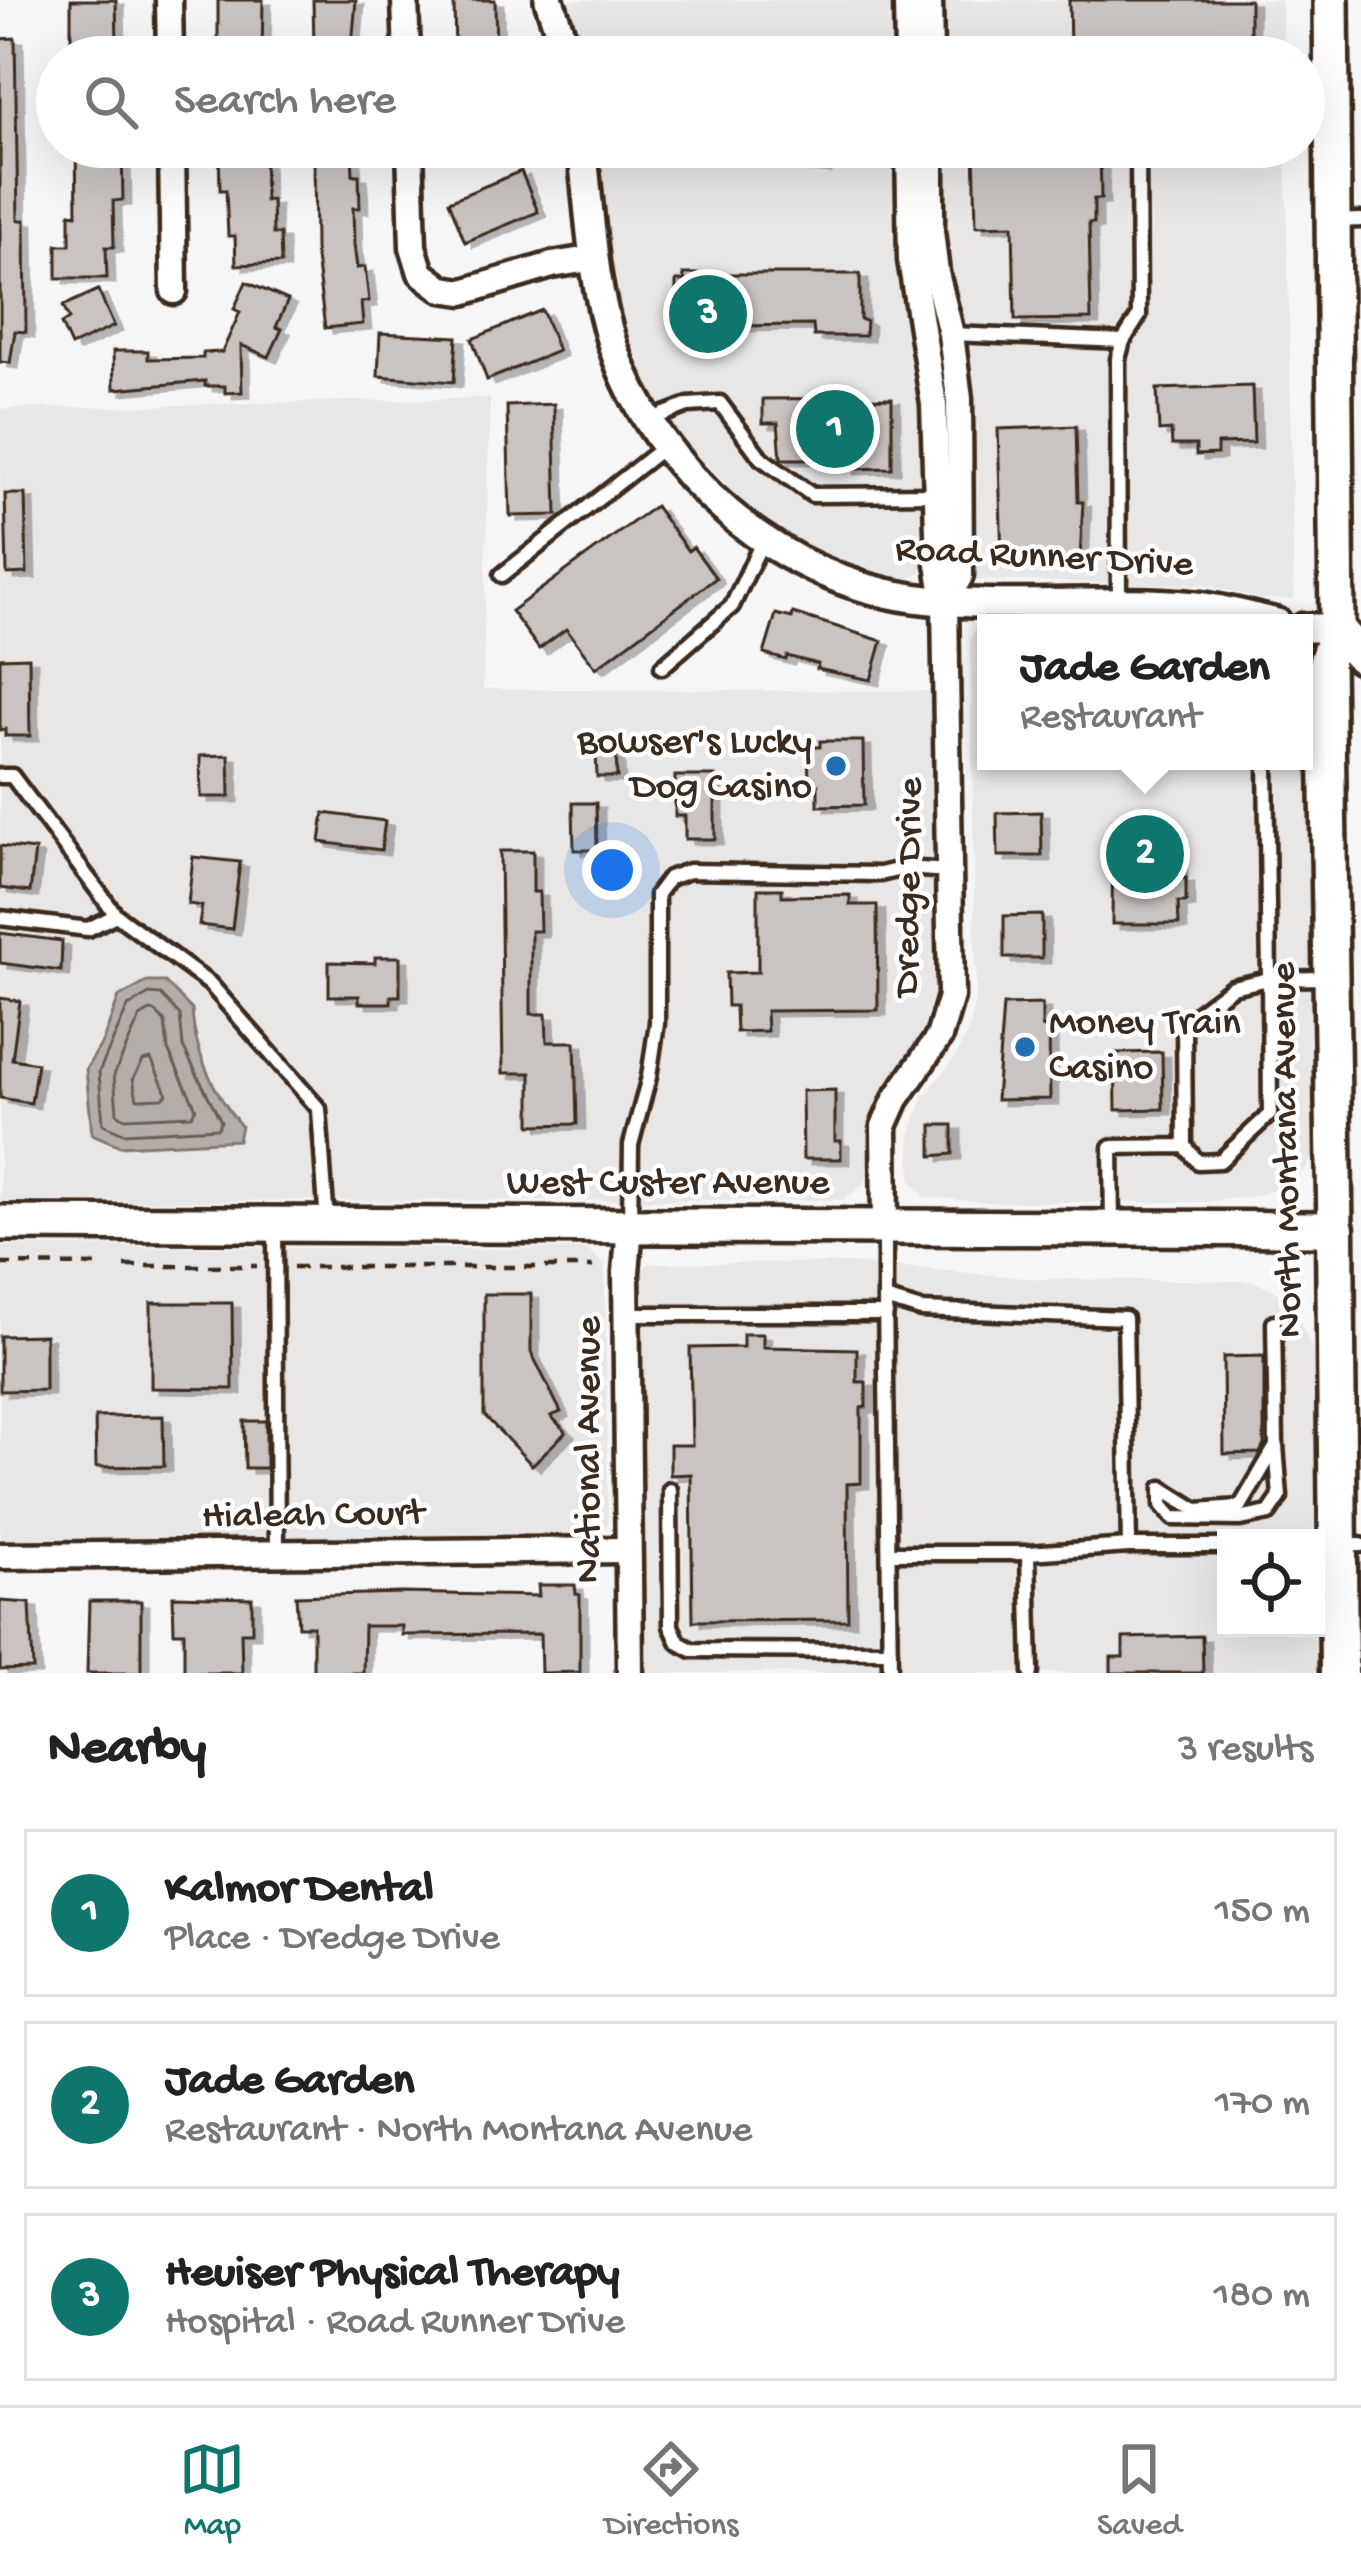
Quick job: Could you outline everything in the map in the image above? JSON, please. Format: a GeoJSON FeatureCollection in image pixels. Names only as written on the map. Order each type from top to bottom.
{"type":"FeatureCollection","features":[{"type":"Feature","properties":{"kind":"main road","name":"North Montana Avenue"},"geometry":{"type":"LineString","coordinates":[[1331,0],[1348,220],[1334,628],[1326,662],[1329,978],[1352,1228],[1338,1546],[1340,1673]]}},
{"type":"Feature","properties":{"kind":"main road"},"geometry":{"type":"LineString","coordinates":[[1334,628],[1361,656]]}},
{"type":"Feature","properties":{"kind":"main road","name":"West Custer Avenue"},"geometry":{"type":"LineString","coordinates":[[0,1223],[1352,1228]]}},
{"type":"Feature","properties":{"kind":"street"},"geometry":{"type":"LineString","coordinates":[[170,0],[170,36]]}},
{"type":"Feature","properties":{"kind":"street"},"geometry":{"type":"LineString","coordinates":[[405,0],[406,36]]}},
{"type":"Feature","properties":{"kind":"street"},"geometry":{"type":"LineString","coordinates":[[549,0],[561,36]]}},
{"type":"Feature","properties":{"kind":"street"},"geometry":{"type":"LineString","coordinates":[[907,0],[908,36]]}},
{"type":"Feature","properties":{"kind":"street"},"geometry":{"type":"LineString","coordinates":[[929,0],[930,36]]}},
{"type":"Feature","properties":{"kind":"street"},"geometry":{"type":"LineString","coordinates":[[172,168],[174,291]]}},
{"type":"Feature","properties":{"kind":"street"},"geometry":{"type":"LineString","coordinates":[[411,168],[413,247],[421,273],[442,289],[463,292],[595,258]]}},
{"type":"Feature","properties":{"kind":"street","name":"Road Runner Drive"},"geometry":{"type":"LineString","coordinates":[[584,168],[611,342],[648,420],[694,480],[764,539],[802,562],[891,594],[946,601],[1200,606],[1234,614]]}},
{"type":"Feature","properties":{"kind":"street","name":"Dredge Drive"},"geometry":{"type":"LineString","coordinates":[[885,1228],[884,1126],[896,1099],[939,1037],[951,996],[946,601],[939,564],[934,404],[911,260],[909,168]]}},
{"type":"Feature","properties":{"kind":"street","name":"Dredge Drive"},"geometry":{"type":"LineString","coordinates":[[931,168],[936,273],[951,334],[959,400],[960,576],[946,601]]}},
{"type":"Feature","properties":{"kind":"street","name":"National Avenue"},"geometry":{"type":"LineString","coordinates":[[630,1226],[626,1314],[630,1673]]}},
{"type":"Feature","properties":{"kind":"street","name":"Hialeah Court"},"geometry":{"type":"LineString","coordinates":[[0,1556],[627,1550]]}},
{"type":"Feature","properties":{"kind":"lane"},"geometry":{"type":"LineString","coordinates":[[1120,604],[1118,359],[1139,316],[1138,168]]}},
{"type":"Feature","properties":{"kind":"lane"},"geometry":{"type":"LineString","coordinates":[[951,334],[1123,341]]}},
{"type":"Feature","properties":{"kind":"lane"},"geometry":{"type":"LineString","coordinates":[[648,420],[688,405],[720,404],[761,458],[812,495],[937,494]]}},
{"type":"Feature","properties":{"kind":"lane"},"geometry":{"type":"LineString","coordinates":[[502,575],[665,446]]}},
{"type":"Feature","properties":{"kind":"lane"},"geometry":{"type":"LineString","coordinates":[[662,667],[732,606],[764,539]]}},
{"type":"Feature","properties":{"kind":"lane"},"geometry":{"type":"LineString","coordinates":[[1266,770],[1269,979],[1270,1114],[1220,1161],[1198,1162],[1185,1146],[1184,1023],[1232,987],[1269,979],[1329,978]]}},
{"type":"Feature","properties":{"kind":"lane"},"geometry":{"type":"LineString","coordinates":[[0,776],[12,776],[116,915],[210,985],[320,1109],[327,1225]]}},
{"type":"Feature","properties":{"kind":"lane"},"geometry":{"type":"LineString","coordinates":[[630,1226],[631,1145],[657,1023],[657,895],[669,878],[689,872],[950,871]]}},
{"type":"Feature","properties":{"kind":"lane"},"geometry":{"type":"LineString","coordinates":[[0,918],[88,929],[116,915]]}},
{"type":"Feature","properties":{"kind":"lane"},"geometry":{"type":"LineString","coordinates":[[1112,1229],[1111,1147],[1185,1146]]}},
{"type":"Feature","properties":{"kind":"lane"},"geometry":{"type":"LineString","coordinates":[[274,1225],[277,1553]]}},
{"type":"Feature","properties":{"kind":"lane"},"geometry":{"type":"LineString","coordinates":[[885,1228],[890,1673]]}},
{"type":"Feature","properties":{"kind":"lane"},"geometry":{"type":"LineString","coordinates":[[626,1314],[886,1306],[1125,1318],[1129,1546]]}},
{"type":"Feature","properties":{"kind":"lane"},"geometry":{"type":"LineString","coordinates":[[1274,1322],[1280,1497],[1269,1513],[1240,1519],[1173,1517],[1162,1505],[1162,1488],[1197,1510],[1240,1507],[1276,1446]]}},
{"type":"Feature","properties":{"kind":"lane"},"geometry":{"type":"LineString","coordinates":[[670,1490],[671,1626],[679,1643],[692,1650],[890,1651]]}},
{"type":"Feature","properties":{"kind":"lane"},"geometry":{"type":"LineString","coordinates":[[890,1553],[1217,1546]]}},
{"type":"Feature","properties":{"kind":"lane"},"geometry":{"type":"LineString","coordinates":[[1028,1553],[1031,1673]]}},
{"type":"Feature","properties":{"kind":"path"},"geometry":{"type":"LineString","coordinates":[[0,1264],[97,1265]]}},
{"type":"Feature","properties":{"kind":"path"},"geometry":{"type":"LineString","coordinates":[[124,1266],[257,1266]]}},
{"type":"Feature","properties":{"kind":"path"},"geometry":{"type":"LineString","coordinates":[[291,1267],[593,1267]]}},
{"type":"Feature","properties":{"kind":"shaded area"},"geometry":{"type":"Polygon","coordinates":[[[564,0],[896,0],[897,36],[575,36],[564,0]]]}},
{"type":"Feature","properties":{"kind":"shaded area"},"geometry":{"type":"Polygon","coordinates":[[[937,0],[1282,0],[1283,36],[937,36],[937,0]]]}},
{"type":"Feature","properties":{"kind":"shaded area"},"geometry":{"type":"Polygon","coordinates":[[[601,168],[898,168],[899,285],[927,412],[921,573],[889,578],[825,557],[755,514],[682,440],[643,378],[617,301],[601,168]]]}},
{"type":"Feature","properties":{"kind":"shaded area"},"geometry":{"type":"Polygon","coordinates":[[[938,168],[1286,168],[1294,599],[1261,599],[1205,585],[970,580],[939,246],[938,168]]]}},
{"type":"Feature","properties":{"kind":"shaded area"},"geometry":{"type":"Polygon","coordinates":[[[490,398],[483,689],[931,691],[935,988],[920,1039],[892,1075],[872,1132],[865,1183],[843,1200],[0,1201],[0,409],[490,398]]]}},
{"type":"Feature","properties":{"kind":"shaded area"},"geometry":{"type":"Polygon","coordinates":[[[976,627],[977,770],[1313,770],[1313,660],[1319,1148],[1303,1173],[1287,1186],[1209,1202],[987,1202],[925,1197],[911,1181],[910,1135],[923,1097],[955,1058],[970,1026],[976,990],[970,640],[976,627]]]}},
{"type":"Feature","properties":{"kind":"shaded area"},"geometry":{"type":"Polygon","coordinates":[[[0,1246],[587,1249],[605,1265],[608,1524],[599,1534],[0,1540],[0,1246]]]}},
{"type":"Feature","properties":{"kind":"shaded area"},"geometry":{"type":"Polygon","coordinates":[[[649,1263],[854,1263],[1041,1279],[1251,1281],[1273,1289],[1298,1317],[1313,1351],[1321,1404],[1325,1529],[1217,1529],[1217,1637],[1325,1637],[1325,1538],[1329,1673],[644,1673],[637,1273],[649,1263]]]}},
{"type":"Feature","properties":{"kind":"water"},"geometry":{"type":"Polygon","coordinates":[[[147,982],[165,982],[192,1010],[207,1071],[241,1126],[238,1140],[120,1146],[92,1134],[86,1069],[103,1041],[119,997],[147,982]]]}},
{"type":"Feature","properties":{"kind":"building"},"geometry":{"type":"Polygon","coordinates":[[[71,0],[116,0],[117,36],[71,36],[71,0]]]}},
{"type":"Feature","properties":{"kind":"building"},"geometry":{"type":"Polygon","coordinates":[[[218,0],[263,0],[262,36],[218,36],[218,0]]]}},
{"type":"Feature","properties":{"kind":"building"},"geometry":{"type":"Polygon","coordinates":[[[313,0],[356,0],[353,36],[314,36],[313,0]]]}},
{"type":"Feature","properties":{"kind":"building"},"geometry":{"type":"Polygon","coordinates":[[[454,0],[495,0],[496,36],[455,36],[454,0]]]}},
{"type":"Feature","properties":{"kind":"building"},"geometry":{"type":"Polygon","coordinates":[[[1069,0],[1250,0],[1250,36],[1070,36],[1069,0]]]}},
{"type":"Feature","properties":{"kind":"building"},"geometry":{"type":"Polygon","coordinates":[[[15,38],[18,220],[25,220],[26,332],[15,331],[10,363],[0,362],[0,39],[15,38]]]}},
{"type":"Feature","properties":{"kind":"building"},"geometry":{"type":"Polygon","coordinates":[[[76,168],[122,168],[123,200],[113,201],[114,247],[106,247],[107,278],[57,278],[57,245],[70,245],[70,213],[77,214],[76,168]]]}},
{"type":"Feature","properties":{"kind":"building"},"geometry":{"type":"Polygon","coordinates":[[[219,168],[264,168],[265,201],[272,200],[273,234],[280,234],[281,263],[236,265],[235,236],[228,236],[226,190],[220,190],[219,168]]]}},
{"type":"Feature","properties":{"kind":"building"},"geometry":{"type":"Polygon","coordinates":[[[314,168],[353,168],[353,175],[359,175],[360,208],[353,208],[354,244],[357,268],[365,267],[369,301],[361,302],[363,324],[325,328],[315,250],[314,168]]]}},
{"type":"Feature","properties":{"kind":"building"},"geometry":{"type":"Polygon","coordinates":[[[975,168],[1100,168],[1101,199],[1094,199],[1094,223],[1089,223],[1091,319],[1015,320],[1013,225],[976,226],[975,168]]]}},
{"type":"Feature","properties":{"kind":"building"},"geometry":{"type":"Polygon","coordinates":[[[521,171],[538,212],[465,242],[449,201],[521,171]]]}},
{"type":"Feature","properties":{"kind":"building"},"geometry":{"type":"Polygon","coordinates":[[[683,274],[860,274],[860,319],[866,321],[865,336],[814,336],[813,325],[729,326],[727,338],[683,337],[676,281],[685,281],[683,274]]]}},
{"type":"Feature","properties":{"kind":"building"},"geometry":{"type":"Polygon","coordinates":[[[246,282],[288,300],[269,357],[241,345],[242,392],[225,393],[225,386],[205,386],[205,381],[114,389],[113,351],[148,351],[148,359],[203,358],[203,353],[222,352],[240,312],[234,309],[246,282]]]}},
{"type":"Feature","properties":{"kind":"building"},"geometry":{"type":"Polygon","coordinates":[[[98,290],[114,326],[71,346],[61,324],[69,319],[63,306],[98,290]]]}},
{"type":"Feature","properties":{"kind":"building"},"geometry":{"type":"Polygon","coordinates":[[[542,310],[558,351],[487,380],[472,339],[542,310]]]}},
{"type":"Feature","properties":{"kind":"building"},"geometry":{"type":"Polygon","coordinates":[[[380,333],[457,337],[454,382],[378,376],[380,333]]]}},
{"type":"Feature","properties":{"kind":"building"},"geometry":{"type":"Polygon","coordinates":[[[1252,386],[1254,443],[1217,444],[1217,454],[1196,455],[1196,445],[1172,445],[1171,430],[1159,431],[1157,389],[1252,386]]]}},
{"type":"Feature","properties":{"kind":"building"},"geometry":{"type":"Polygon","coordinates":[[[892,398],[892,468],[847,469],[847,459],[781,459],[778,423],[763,423],[763,399],[892,398]]]}},
{"type":"Feature","properties":{"kind":"building"},"geometry":{"type":"Polygon","coordinates":[[[554,404],[557,515],[510,516],[507,406],[554,404]]]}},
{"type":"Feature","properties":{"kind":"building"},"geometry":{"type":"Polygon","coordinates":[[[1076,426],[1078,502],[1083,502],[1080,558],[1002,561],[998,429],[1076,426]]]}},
{"type":"Feature","properties":{"kind":"building"},"geometry":{"type":"Polygon","coordinates":[[[5,494],[25,494],[27,573],[7,574],[5,494]]]}},
{"type":"Feature","properties":{"kind":"building"},"geometry":{"type":"Polygon","coordinates":[[[655,506],[688,551],[693,547],[716,578],[596,668],[566,629],[539,649],[511,611],[655,506]]]}},
{"type":"Feature","properties":{"kind":"building"},"geometry":{"type":"Polygon","coordinates":[[[793,613],[882,641],[871,680],[764,654],[776,614],[792,618],[793,613]]]}},
{"type":"Feature","properties":{"kind":"building"},"geometry":{"type":"Polygon","coordinates":[[[29,657],[30,736],[5,736],[5,729],[0,730],[0,658],[29,657]]]}},
{"type":"Feature","properties":{"kind":"building","name":"Bowser's Lucky Dog Casino"},"geometry":{"type":"Polygon","coordinates":[[[820,741],[863,741],[864,805],[818,806],[818,785],[809,786],[808,747],[820,747],[820,741]]]}},
{"type":"Feature","properties":{"kind":"building"},"geometry":{"type":"Polygon","coordinates":[[[596,753],[616,753],[617,777],[597,777],[596,753]]]}},
{"type":"Feature","properties":{"kind":"building"},"geometry":{"type":"Polygon","coordinates":[[[229,755],[230,797],[201,797],[200,756],[229,755]]]}},
{"type":"Feature","properties":{"kind":"building"},"geometry":{"type":"Polygon","coordinates":[[[675,776],[715,776],[715,839],[685,839],[685,816],[675,816],[675,776]]]}},
{"type":"Feature","properties":{"kind":"building"},"geometry":{"type":"Polygon","coordinates":[[[573,803],[596,803],[597,850],[574,850],[573,803]]]}},
{"type":"Feature","properties":{"kind":"building"},"geometry":{"type":"Polygon","coordinates":[[[1041,812],[1042,856],[998,856],[997,813],[1041,812]]]}},
{"type":"Feature","properties":{"kind":"building"},"geometry":{"type":"Polygon","coordinates":[[[324,813],[385,821],[381,850],[320,842],[324,813]]]}},
{"type":"Feature","properties":{"kind":"building"},"geometry":{"type":"Polygon","coordinates":[[[1113,820],[1135,820],[1134,829],[1178,829],[1179,879],[1186,878],[1186,902],[1178,902],[1179,924],[1112,924],[1113,820]]]}},
{"type":"Feature","properties":{"kind":"building"},"geometry":{"type":"Polygon","coordinates":[[[0,846],[35,850],[30,892],[0,888],[0,846]]]}},
{"type":"Feature","properties":{"kind":"building"},"geometry":{"type":"Polygon","coordinates":[[[500,851],[533,851],[540,931],[531,931],[531,1014],[546,1014],[547,1042],[575,1042],[577,1124],[531,1125],[531,1073],[503,1073],[500,851]]]}},
{"type":"Feature","properties":{"kind":"building"},"geometry":{"type":"Polygon","coordinates":[[[193,857],[240,862],[232,929],[199,925],[202,906],[188,904],[193,857]]]}},
{"type":"Feature","properties":{"kind":"building"},"geometry":{"type":"Polygon","coordinates":[[[758,889],[782,889],[782,896],[850,895],[850,905],[877,905],[878,1010],[766,1011],[767,1031],[736,1032],[735,1006],[727,1006],[726,973],[758,972],[758,889]]]}},
{"type":"Feature","properties":{"kind":"building"},"geometry":{"type":"Polygon","coordinates":[[[1042,915],[1042,958],[1004,958],[1004,916],[1042,915]]]}},
{"type":"Feature","properties":{"kind":"building"},"geometry":{"type":"Polygon","coordinates":[[[0,933],[62,941],[61,971],[0,963],[0,933]]]}},
{"type":"Feature","properties":{"kind":"building"},"geometry":{"type":"Polygon","coordinates":[[[375,957],[400,957],[400,996],[391,996],[391,1003],[359,1003],[359,996],[329,996],[329,962],[375,963],[375,957]]]}},
{"type":"Feature","properties":{"kind":"building"},"geometry":{"type":"Polygon","coordinates":[[[0,998],[20,1001],[12,1059],[37,1063],[31,1103],[0,1098],[0,998]]]}},
{"type":"Feature","properties":{"kind":"building","name":"Money Train Casino"},"geometry":{"type":"Polygon","coordinates":[[[1042,1004],[1042,1027],[1049,1029],[1050,1099],[996,1100],[1003,1005],[1042,1004]]]}},
{"type":"Feature","properties":{"kind":"building"},"geometry":{"type":"Polygon","coordinates":[[[1162,1052],[1163,1109],[1116,1110],[1115,1053],[1162,1052]]]}},
{"type":"Feature","properties":{"kind":"building"},"geometry":{"type":"Polygon","coordinates":[[[835,1090],[835,1141],[841,1141],[841,1159],[803,1159],[802,1091],[835,1090]]]}},
{"type":"Feature","properties":{"kind":"building"},"geometry":{"type":"Polygon","coordinates":[[[932,1125],[953,1125],[953,1154],[932,1156],[932,1125]]]}},
{"type":"Feature","properties":{"kind":"building"},"geometry":{"type":"Polygon","coordinates":[[[484,1294],[531,1294],[531,1352],[561,1412],[551,1416],[566,1432],[532,1465],[484,1415],[484,1294]]]}},
{"type":"Feature","properties":{"kind":"building"},"geometry":{"type":"Polygon","coordinates":[[[151,1303],[232,1303],[233,1389],[151,1388],[151,1303]]]}},
{"type":"Feature","properties":{"kind":"building"},"geometry":{"type":"Polygon","coordinates":[[[743,1334],[763,1334],[763,1347],[857,1349],[857,1382],[866,1382],[866,1407],[861,1408],[861,1483],[847,1484],[848,1620],[693,1621],[691,1474],[670,1475],[670,1445],[692,1445],[690,1348],[743,1347],[743,1334]]]}},
{"type":"Feature","properties":{"kind":"building"},"geometry":{"type":"Polygon","coordinates":[[[45,1335],[45,1390],[0,1391],[0,1336],[45,1335]]]}},
{"type":"Feature","properties":{"kind":"building"},"geometry":{"type":"Polygon","coordinates":[[[1264,1356],[1264,1445],[1260,1453],[1224,1454],[1223,1357],[1264,1356]]]}},
{"type":"Feature","properties":{"kind":"building"},"geometry":{"type":"Polygon","coordinates":[[[163,1416],[164,1466],[96,1467],[95,1417],[163,1416]]]}},
{"type":"Feature","properties":{"kind":"building"},"geometry":{"type":"Polygon","coordinates":[[[244,1421],[266,1421],[266,1468],[245,1468],[244,1421]]]}},
{"type":"Feature","properties":{"kind":"building"},"geometry":{"type":"Polygon","coordinates":[[[538,1585],[575,1585],[580,1595],[580,1672],[541,1673],[540,1634],[402,1635],[402,1626],[364,1626],[363,1673],[313,1673],[313,1626],[298,1626],[296,1596],[539,1596],[538,1585]]]}},
{"type":"Feature","properties":{"kind":"building"},"geometry":{"type":"Polygon","coordinates":[[[173,1596],[252,1598],[252,1632],[241,1632],[242,1673],[184,1673],[184,1632],[174,1632],[173,1596]]]}},
{"type":"Feature","properties":{"kind":"building"},"geometry":{"type":"Polygon","coordinates":[[[0,1601],[30,1603],[33,1669],[0,1670],[0,1601]]]}},
{"type":"Feature","properties":{"kind":"building"},"geometry":{"type":"Polygon","coordinates":[[[89,1601],[141,1601],[141,1673],[87,1673],[89,1601]]]}},
{"type":"Feature","properties":{"kind":"building"},"geometry":{"type":"Polygon","coordinates":[[[1202,1636],[1203,1673],[1111,1673],[1111,1657],[1123,1657],[1123,1638],[1202,1636]]]}},
{"type":"Feature","properties":{"kind":"place","name":"Heuiser Physical Therapy"},"geometry":{"type":"Point","coordinates":[708,314]}},
{"type":"Feature","properties":{"kind":"place","name":"Kalmor Dental"},"geometry":{"type":"Point","coordinates":[835,429]}},
{"type":"Feature","properties":{"kind":"place","name":"Bowser's Lucky Dog Casino"},"geometry":{"type":"Point","coordinates":[836,766]}},
{"type":"Feature","properties":{"kind":"place","name":"Jade Garden"},"geometry":{"type":"Point","coordinates":[1145,854]}},
{"type":"Feature","properties":{"kind":"place","name":"Money Train Casino"},"geometry":{"type":"Point","coordinates":[1025,1047]}}]}
